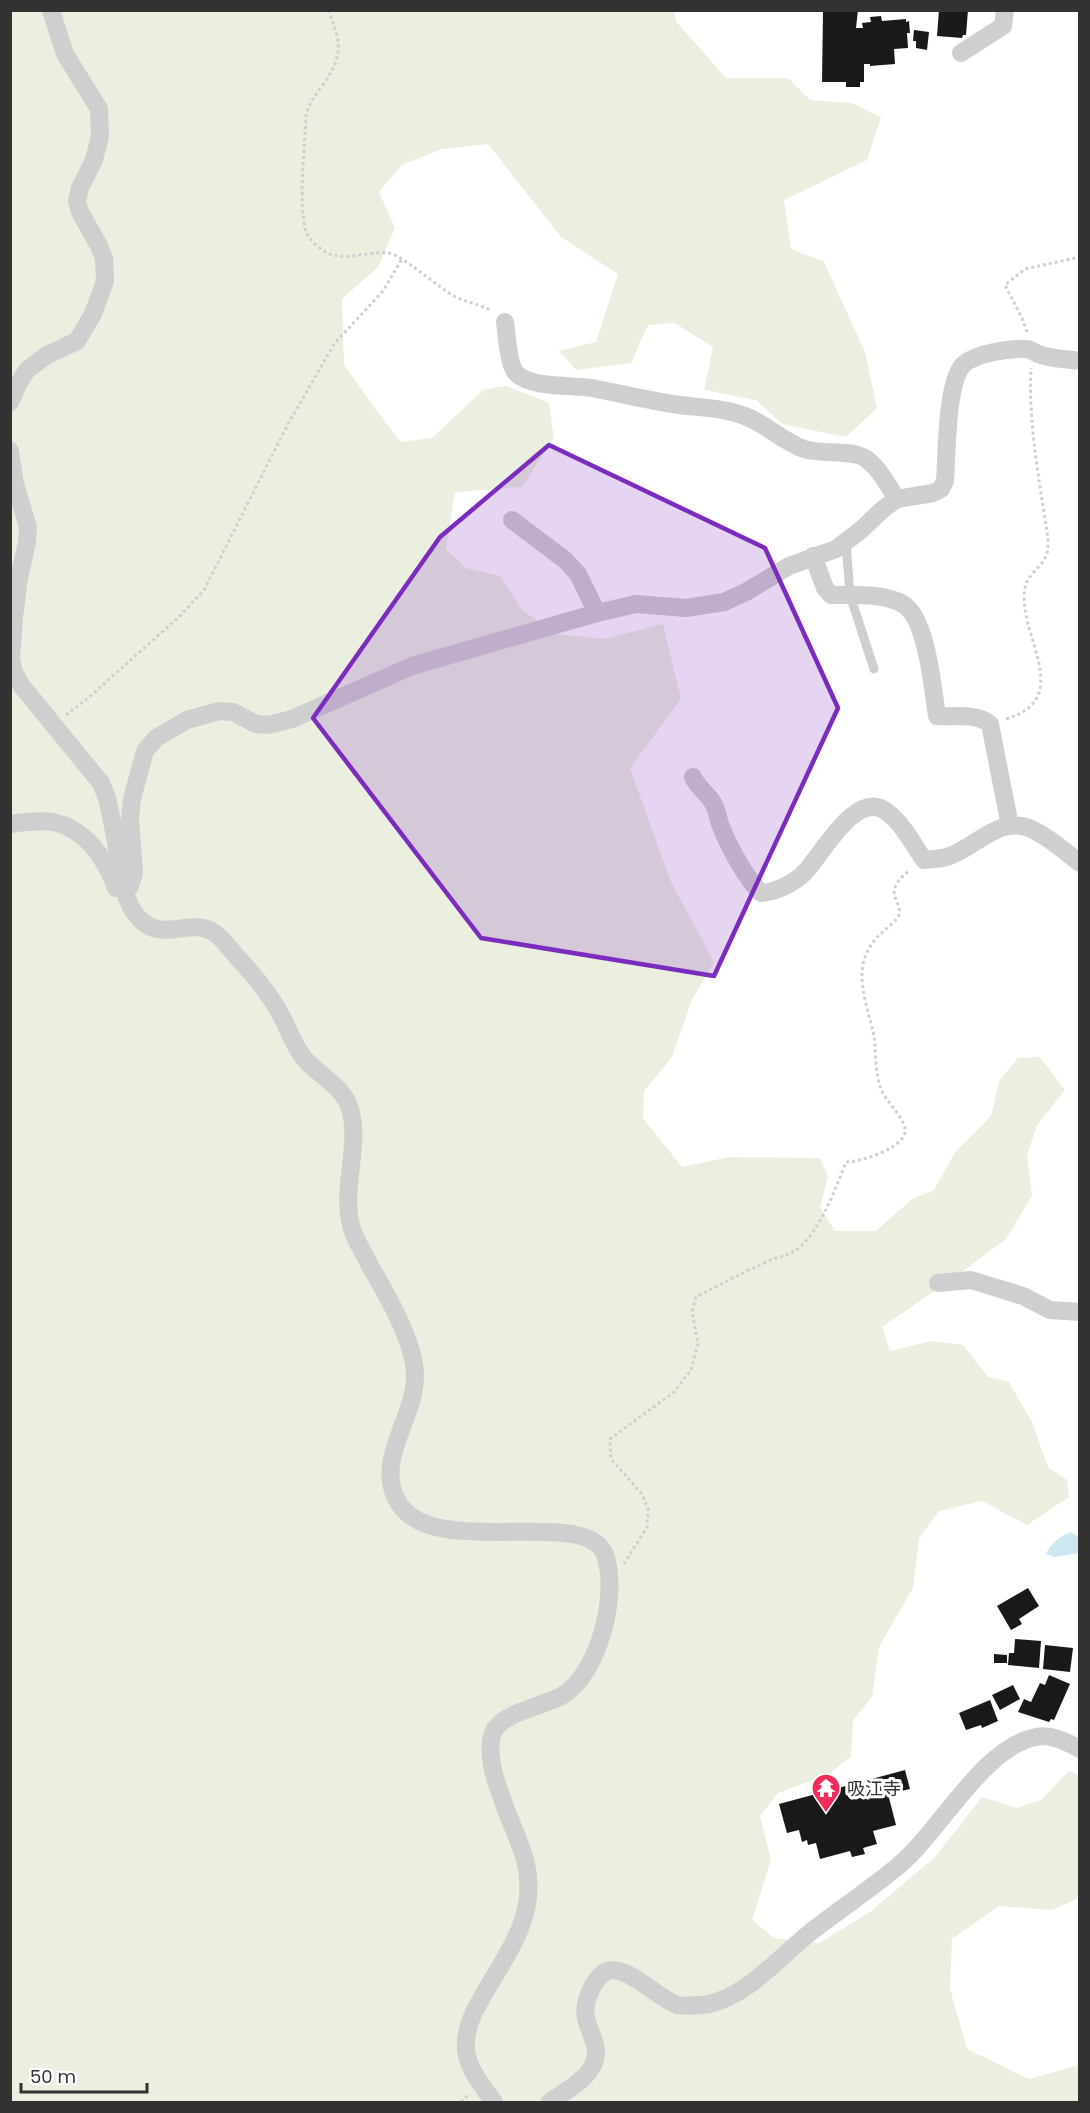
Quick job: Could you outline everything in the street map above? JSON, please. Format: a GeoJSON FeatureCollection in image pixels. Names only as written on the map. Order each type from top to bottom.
{"type":"FeatureCollection","features":[{"type":"Feature","properties":{"kind":"street"},"geometry":{"type":"LineString","coordinates":[[10,402],[27,370],[47,356],[76,341],[93,314],[105,281],[104,258],[80,213],[77,201],[80,188],[94,160],[100,136],[99,109],[65,54],[51,10]]}},
{"type":"Feature","properties":{"kind":"street"},"geometry":{"type":"LineString","coordinates":[[962,53],[1003,26],[1005,10]]}},
{"type":"Feature","properties":{"kind":"street"},"geometry":{"type":"LineString","coordinates":[[505,322],[512,364],[516,374],[527,380],[591,388],[671,404],[725,410],[746,416],[787,441],[805,449],[824,453],[854,454],[864,458],[874,467],[897,499]]}},
{"type":"Feature","properties":{"kind":"street"},"geometry":{"type":"LineString","coordinates":[[126,895],[134,873],[130,818],[132,800],[145,752],[156,738],[188,720],[219,711],[234,712],[256,723],[269,725],[292,719],[412,666],[597,612],[636,604],[686,608],[724,602],[746,592],[789,566],[836,549],[897,499],[933,493],[941,489],[945,481],[951,394],[956,375],[964,364],[978,357],[1006,350],[1029,349],[1039,354],[1080,361]]}},
{"type":"Feature","properties":{"kind":"street"},"geometry":{"type":"LineString","coordinates":[[10,451],[15,484],[28,526],[16,598],[11,659],[14,672],[21,686],[55,724],[101,783],[126,895],[138,918],[149,927],[164,931],[197,928],[211,930],[224,942],[264,987],[304,1059],[336,1087],[348,1104],[352,1125],[348,1195],[349,1221],[354,1237],[391,1303],[414,1360],[416,1379],[391,1459],[391,1482],[396,1500],[407,1515],[419,1523],[441,1529],[573,1534],[594,1539],[605,1552],[610,1586],[599,1640],[589,1667],[576,1685],[560,1697],[510,1717],[496,1726],[491,1740],[490,1757],[498,1788],[525,1857],[531,1888],[525,1919],[508,1955],[475,2008],[466,2033],[466,2054],[480,2083],[494,2103]]}},
{"type":"Feature","properties":{"kind":"street"},"geometry":{"type":"LineString","coordinates":[[512,520],[565,560],[578,574],[597,612]]}},
{"type":"Feature","properties":{"kind":"street"},"geometry":{"type":"LineString","coordinates":[[813,556],[825,588],[831,596],[886,598],[903,604],[915,614],[931,673],[937,717],[971,717],[985,720],[990,724],[1011,826]]}},
{"type":"Feature","properties":{"kind":"street"},"geometry":{"type":"LineString","coordinates":[[693,777],[699,788],[715,805],[722,829],[752,884],[761,893],[770,892],[804,873],[842,824],[865,808],[878,807],[887,812],[900,825],[924,860],[948,857],[999,829],[1016,825],[1029,828],[1046,838],[1080,863]]}},
{"type":"Feature","properties":{"kind":"street"},"geometry":{"type":"LineString","coordinates":[[10,824],[32,821],[54,822],[76,831],[95,848],[110,870],[117,890],[126,895]]}},
{"type":"Feature","properties":{"kind":"street"},"geometry":{"type":"LineString","coordinates":[[938,1283],[971,1280],[1023,1296],[1050,1310],[1080,1312]]}},
{"type":"Feature","properties":{"kind":"street"},"geometry":{"type":"LineString","coordinates":[[550,2103],[583,2078],[594,2063],[596,2046],[585,2021],[585,2001],[592,1986],[605,1972],[618,1970],[631,1975],[658,1995],[679,2006],[707,2004],[729,1998],[904,1862],[962,1794],[1000,1754],[1019,1743],[1037,1737],[1050,1737],[1080,1749]]}},
{"type":"Feature","properties":{"kind":"lane"},"geometry":{"type":"LineString","coordinates":[[846,542],[850,595],[874,669]]}},
{"type":"Feature","properties":{"kind":"path"},"geometry":{"type":"LineString","coordinates":[[328,10],[337,31],[340,49],[335,66],[310,103],[306,116],[303,211],[307,233],[317,246],[333,255],[383,252],[402,259],[450,293],[464,301],[484,306],[497,313],[505,322]]}},
{"type":"Feature","properties":{"kind":"path"},"geometry":{"type":"LineString","coordinates":[[990,724],[1018,716],[1032,706],[1041,690],[1039,661],[1024,606],[1028,579],[1042,563],[1047,553],[1048,539],[1030,400],[1032,350],[1022,318],[1005,285],[1025,269],[1080,256]]}},
{"type":"Feature","properties":{"kind":"path"},"geometry":{"type":"LineString","coordinates":[[55,724],[88,698],[170,625],[204,590],[288,424],[334,344],[383,291],[402,259]]}},
{"type":"Feature","properties":{"kind":"path"},"geometry":{"type":"LineString","coordinates":[[610,1586],[647,1527],[648,1509],[642,1494],[611,1459],[610,1439],[674,1392],[691,1370],[698,1344],[692,1311],[696,1297],[769,1260],[787,1256],[799,1247],[808,1238],[831,1201],[846,1162],[856,1162],[873,1157],[901,1141],[905,1133],[905,1125],[885,1099],[879,1085],[874,1038],[862,983],[863,964],[872,942],[899,915],[894,898],[894,888],[901,878],[924,860]]}},
{"type":"Feature","properties":{"kind":"highlighted area"},"geometry":{"type":"Polygon","coordinates":[[[549,445],[765,548],[838,708],[714,976],[481,938],[313,718],[440,537],[549,445]]]}},
{"type":"Feature","properties":{"kind":"shaded area"},"geometry":{"type":"Polygon","coordinates":[[[11,11],[674,11],[676,21],[726,78],[788,78],[810,100],[852,103],[881,117],[867,160],[784,200],[791,249],[824,262],[865,352],[877,408],[846,437],[782,424],[756,400],[704,390],[713,347],[675,323],[648,325],[631,363],[576,370],[559,351],[596,342],[618,274],[561,237],[488,144],[442,149],[402,165],[379,192],[395,228],[378,267],[342,299],[344,365],[400,442],[432,438],[483,390],[506,386],[549,403],[554,438],[522,487],[455,492],[446,549],[466,568],[500,576],[523,611],[557,634],[604,639],[663,624],[681,699],[630,768],[670,880],[714,962],[692,1000],[672,1057],[644,1091],[643,1118],[682,1167],[729,1157],[820,1158],[828,1177],[820,1207],[835,1231],[876,1231],[912,1199],[934,1190],[956,1151],[991,1116],[999,1081],[1018,1058],[1040,1057],[1065,1090],[1037,1125],[1027,1155],[1032,1196],[1006,1239],[882,1327],[890,1351],[932,1341],[963,1345],[988,1377],[1009,1382],[1032,1422],[1048,1467],[1067,1480],[1069,1497],[1027,1525],[982,1501],[939,1511],[919,1538],[913,1588],[879,1647],[872,1697],[853,1720],[851,1757],[827,1775],[778,1793],[760,1816],[771,1860],[752,1920],[774,1938],[819,1943],[870,1912],[935,1857],[982,1797],[1017,1808],[1041,1800],[1069,1771],[1079,1775],[1079,1898],[1052,1910],[999,1906],[952,1939],[950,1989],[967,2049],[1029,2079],[1079,2065],[1079,2102],[11,2102],[11,11]]]}},
{"type":"Feature","properties":{"kind":"water"},"geometry":{"type":"Polygon","coordinates":[[[1071,1532],[1079,1537],[1079,1553],[1054,1557],[1046,1554],[1056,1540],[1071,1532]]]}},
{"type":"Feature","properties":{"kind":"building"},"geometry":{"type":"Polygon","coordinates":[[[823,10],[858,10],[856,28],[863,28],[862,23],[871,22],[870,17],[881,16],[882,21],[906,19],[906,22],[909,21],[910,33],[907,33],[908,48],[894,49],[895,64],[870,66],[870,64],[864,64],[864,82],[860,82],[860,87],[846,87],[846,82],[822,82],[823,10]]]}},
{"type":"Feature","properties":{"kind":"building"},"geometry":{"type":"Polygon","coordinates":[[[939,10],[968,10],[966,35],[962,38],[937,36],[939,10]]]}},
{"type":"Feature","properties":{"kind":"building"},"geometry":{"type":"Polygon","coordinates":[[[914,30],[929,32],[927,50],[916,48],[916,41],[913,41],[914,30]]]}},
{"type":"Feature","properties":{"kind":"building"},"geometry":{"type":"Polygon","coordinates":[[[1028,1588],[1039,1606],[1019,1619],[1022,1624],[1011,1630],[997,1606],[1028,1588]]]}},
{"type":"Feature","properties":{"kind":"building"},"geometry":{"type":"Polygon","coordinates":[[[1015,1639],[1041,1641],[1039,1668],[1008,1665],[1009,1653],[1014,1653],[1015,1639]]]}},
{"type":"Feature","properties":{"kind":"building"},"geometry":{"type":"Polygon","coordinates":[[[1045,1645],[1073,1648],[1070,1672],[1043,1669],[1045,1645]]]}},
{"type":"Feature","properties":{"kind":"building"},"geometry":{"type":"Polygon","coordinates":[[[994,1654],[1007,1655],[1007,1663],[994,1663],[994,1654]]]}},
{"type":"Feature","properties":{"kind":"building"},"geometry":{"type":"Polygon","coordinates":[[[1049,1675],[1070,1684],[1054,1720],[1051,1719],[1049,1722],[1018,1712],[1024,1699],[1031,1702],[1040,1683],[1045,1685],[1049,1675]]]}},
{"type":"Feature","properties":{"kind":"building"},"geometry":{"type":"Polygon","coordinates":[[[1013,1685],[1020,1699],[1000,1710],[992,1695],[1013,1685]]]}},
{"type":"Feature","properties":{"kind":"building"},"geometry":{"type":"Polygon","coordinates":[[[990,1700],[998,1721],[982,1728],[981,1725],[966,1730],[959,1713],[990,1700]]]}},
{"type":"Feature","properties":{"kind":"building"},"geometry":{"type":"Polygon","coordinates":[[[905,1770],[910,1789],[888,1794],[896,1825],[873,1831],[877,1844],[863,1848],[865,1854],[852,1857],[850,1851],[820,1859],[816,1843],[808,1845],[807,1840],[802,1842],[799,1830],[787,1833],[779,1804],[905,1770]]]}},
{"type":"Feature","properties":{"kind":"place","name":"吸江寺"},"geometry":{"type":"Point","coordinates":[826,1814]}}]}
